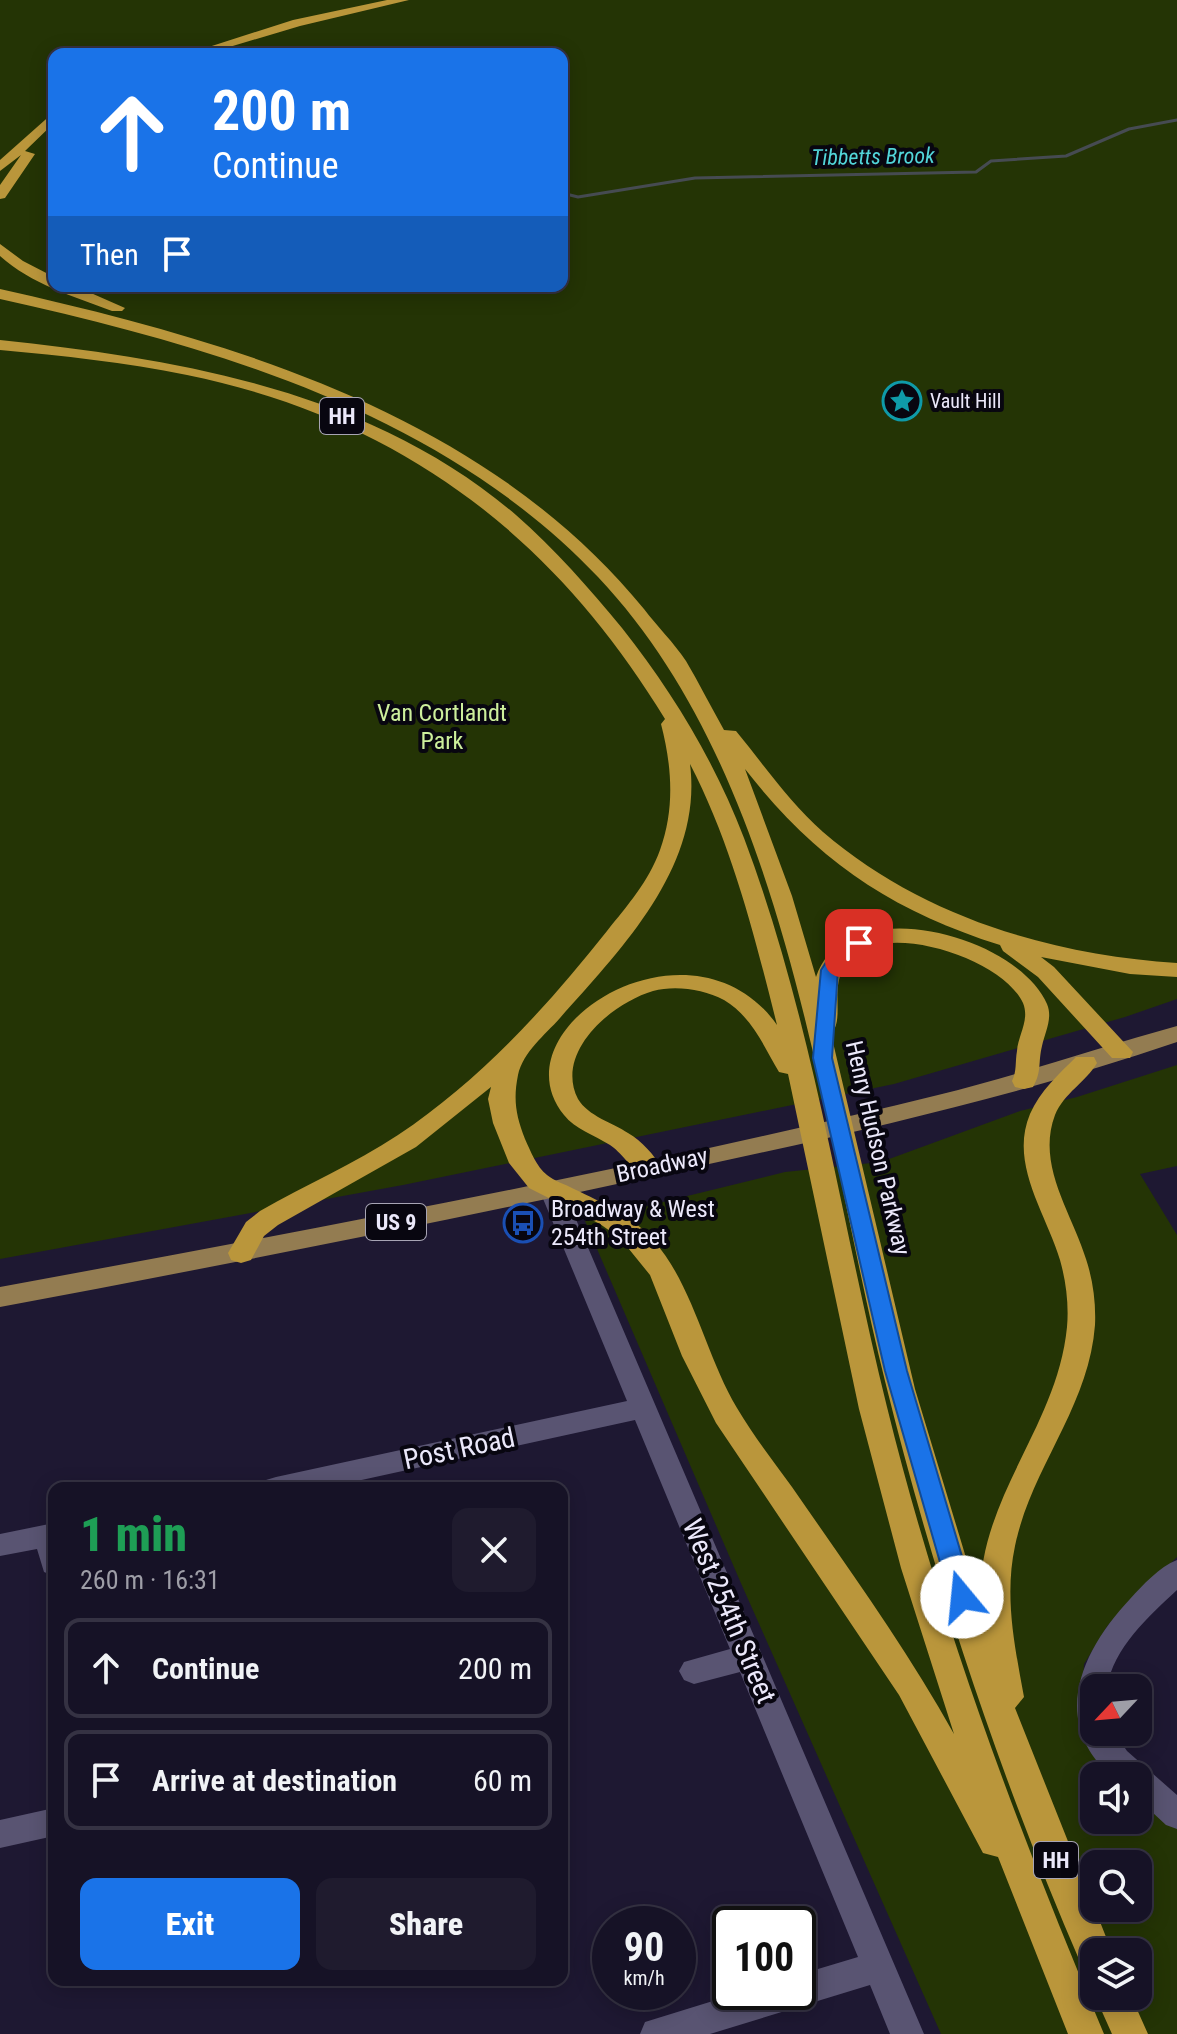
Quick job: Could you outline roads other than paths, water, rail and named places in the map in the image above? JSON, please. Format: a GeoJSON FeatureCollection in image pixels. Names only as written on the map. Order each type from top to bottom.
{"type":"FeatureCollection","features":[{"type":"Feature","properties":{"kind":"highway"},"geometry":{"type":"LineString","coordinates":[[192,48],[274,22],[370,0]]}},
{"type":"Feature","properties":{"kind":"highway"},"geometry":{"type":"LineString","coordinates":[[213,48],[278,28],[403,0]]}},
{"type":"Feature","properties":{"kind":"highway"},"geometry":{"type":"LineString","coordinates":[[0,167],[48,122]]}},
{"type":"Feature","properties":{"kind":"highway"},"geometry":{"type":"LineString","coordinates":[[0,179],[48,134]]}},
{"type":"Feature","properties":{"kind":"highway"},"geometry":{"type":"LineString","coordinates":[[0,195],[29,153]]}},
{"type":"Feature","properties":{"kind":"highway"},"geometry":{"type":"LineString","coordinates":[[0,248],[18,264],[48,280]]}},
{"type":"Feature","properties":{"kind":"highway"},"geometry":{"type":"LineString","coordinates":[[77,292],[237,357]]}},
{"type":"Feature","properties":{"kind":"highway","name":"Henry Hudson Parkway"},"geometry":{"type":"LineString","coordinates":[[0,294],[141,327],[237,357],[356,402],[447,449],[500,482],[557,526],[614,585],[662,643],[694,692],[723,743],[758,830],[785,914],[822,1058],[831,1094],[832,1159],[860,1353],[908,1539],[970,1737],[1086,2034]]}},
{"type":"Feature","properties":{"kind":"highway"},"geometry":{"type":"LineString","coordinates":[[0,305],[85,325],[218,363],[335,406],[372,430]]}},
{"type":"Feature","properties":{"kind":"highway","name":"Henry Hudson Parkway"},"geometry":{"type":"LineString","coordinates":[[0,345],[124,358],[197,372],[286,396],[372,430],[441,468],[533,536],[603,613],[659,692],[701,762],[734,839],[768,948],[804,1099],[832,1159],[887,1336],[937,1516],[1020,1766],[1088,1938]]}},
{"type":"Feature","properties":{"kind":"highway"},"geometry":{"type":"LineString","coordinates":[[241,1253],[264,1221],[418,1133],[461,1099],[522,1042],[600,956],[639,905],[670,852],[679,816],[681,776],[675,739],[659,692]]}},
{"type":"Feature","properties":{"kind":"highway"},"geometry":{"type":"LineString","coordinates":[[694,692],[778,797],[816,836],[885,885],[1004,942],[1033,961],[1121,1052]]}},
{"type":"Feature","properties":{"kind":"highway"},"geometry":{"type":"LineString","coordinates":[[958,920],[1085,961],[1177,970]]}},
{"type":"Feature","properties":{"kind":"highway"},"geometry":{"type":"LineString","coordinates":[[822,1058],[826,987],[836,958],[852,946],[866,941],[915,937],[946,943],[985,958],[1006,971],[1029,992],[1036,1008],[1037,1025],[1029,1050],[1029,1073],[1024,1081]]}},
{"type":"Feature","properties":{"kind":"highway"},"geometry":{"type":"LineString","coordinates":[[649,1168],[623,1142],[579,1116],[565,1097],[561,1082],[564,1059],[578,1034],[607,1005],[630,991],[677,981],[703,984],[731,994],[749,1007],[765,1027],[804,1099]]}},
{"type":"Feature","properties":{"kind":"highway"},"geometry":{"type":"LineString","coordinates":[[522,1042],[507,1069],[501,1107],[522,1163],[532,1176],[551,1189],[619,1224],[655,1260],[703,1374],[726,1415],[910,1685],[1045,1935]]}},
{"type":"Feature","properties":{"kind":"highway"},"geometry":{"type":"LineString","coordinates":[[1020,1766],[996,1625],[993,1587],[1005,1523],[1065,1397],[1078,1354],[1081,1327],[1079,1285],[1041,1172],[1036,1141],[1046,1108],[1085,1063]]}},
{"type":"Feature","properties":{"kind":"highway"},"geometry":{"type":"LineString","coordinates":[[1119,2010],[1130,2034]]}},
{"type":"Feature","properties":{"kind":"main road","name":"Broadway"},"geometry":{"type":"LineString","coordinates":[[0,1297],[241,1253],[872,1119],[1024,1081],[1177,1034]]}},
{"type":"Feature","properties":{"kind":"street","name":"West 254th Street"},"geometry":{"type":"LineString","coordinates":[[551,1189],[907,2034]]}},
{"type":"Feature","properties":{"kind":"street","name":"Post Road"},"geometry":{"type":"LineString","coordinates":[[304,1482],[643,1408]]}},
{"type":"Feature","properties":{"kind":"street"},"geometry":{"type":"LineString","coordinates":[[0,1545],[48,1536]]}},
{"type":"Feature","properties":{"kind":"street"},"geometry":{"type":"LineString","coordinates":[[1095,1674],[1108,1648],[1126,1624],[1177,1572]]}},
{"type":"Feature","properties":{"kind":"street"},"geometry":{"type":"LineString","coordinates":[[694,1671],[750,1657]]}},
{"type":"Feature","properties":{"kind":"street"},"geometry":{"type":"LineString","coordinates":[[1152,1793],[1177,1815]]}},
{"type":"Feature","properties":{"kind":"street"},"geometry":{"type":"LineString","coordinates":[[0,1834],[48,1823]]}},
{"type":"Feature","properties":{"kind":"street"},"geometry":{"type":"LineString","coordinates":[[816,1986],[880,1966]]}},
{"type":"Feature","properties":{"kind":"street"},"geometry":{"type":"LineString","coordinates":[[657,2034],[736,2010]]}},
{"type":"Feature","properties":{"kind":"waterway","name":"Tibbetts Brook"},"geometry":{"type":"LineString","coordinates":[[568,194],[578,197],[695,178],[976,172],[991,161],[1066,156],[1129,129],[1177,120]]}},
{"type":"Feature","properties":{"kind":"place","name":"Vault Hill"},"geometry":{"type":"Point","coordinates":[902,401]}},
{"type":"Feature","properties":{"kind":"place","name":"Broadway & West 254th Street"},"geometry":{"type":"Point","coordinates":[523,1223]}},
{"type":"Feature","properties":{"kind":"park label","name":"Van Cortlandt Park"},"geometry":{"type":"Point","coordinates":[442,727]}}]}
